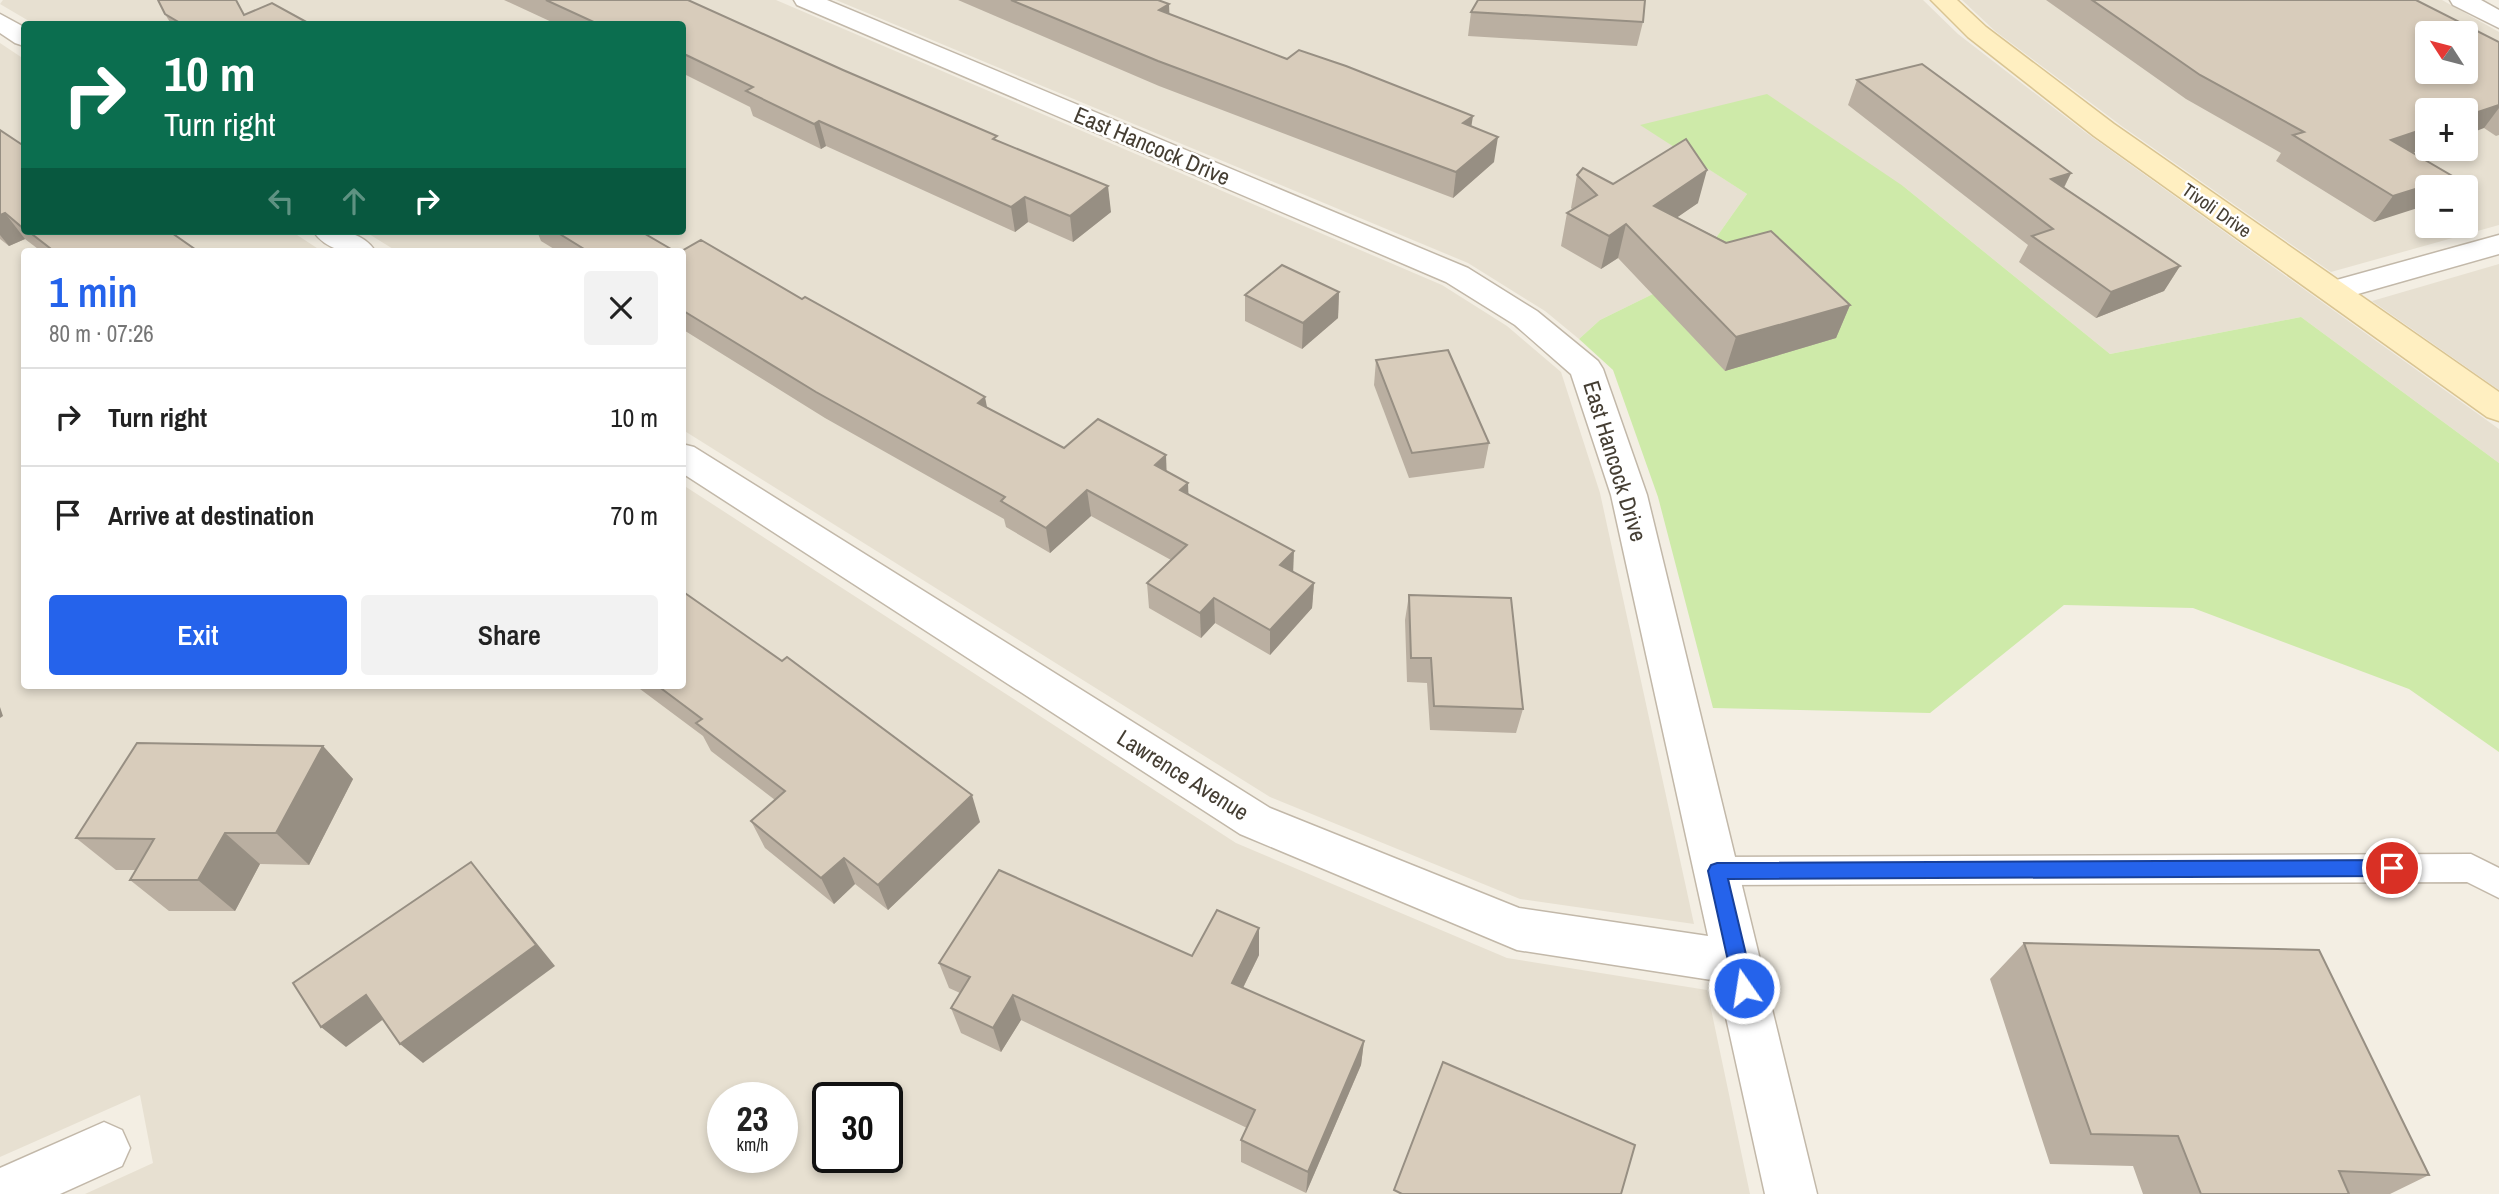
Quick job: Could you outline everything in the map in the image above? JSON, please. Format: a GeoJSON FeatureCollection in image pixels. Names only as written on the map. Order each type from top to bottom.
{"type":"FeatureCollection","features":[{"type":"Feature","properties":{"kind":"street","name":"East Hancock Drive"},"geometry":{"type":"LineString","coordinates":[[806,0],[1457,275],[1525,318],[1586,369],[1629,495],[1791,1194]]}},
{"type":"Feature","properties":{"kind":"street","name":"Tivoli Drive"},"geometry":{"type":"LineString","coordinates":[[1943,0],[1976,32],[2104,130],[2499,409]]}},
{"type":"Feature","properties":{"kind":"street"},"geometry":{"type":"LineString","coordinates":[[2462,0],[2499,20]]}},
{"type":"Feature","properties":{"kind":"street"},"geometry":{"type":"LineString","coordinates":[[0,22],[21,36]]}},
{"type":"Feature","properties":{"kind":"street"},"geometry":{"type":"LineString","coordinates":[[334,235],[355,248]]}},
{"type":"Feature","properties":{"kind":"street"},"geometry":{"type":"LineString","coordinates":[[2333,291],[2499,244]]}},
{"type":"Feature","properties":{"kind":"street","name":"Lawrence Avenue"},"geometry":{"type":"LineString","coordinates":[[686,460],[1255,821],[1517,929],[1738,962]]}},
{"type":"Feature","properties":{"kind":"street"},"geometry":{"type":"LineString","coordinates":[[1,1194],[104,1148]]}},
{"type":"Feature","properties":{"kind":"lane"},"geometry":{"type":"LineString","coordinates":[[1717,871],[2471,868],[2499,884]]}},
{"type":"Feature","properties":{"kind":"shaded area"},"geometry":{"type":"Polygon","coordinates":[[[3,0],[776,0],[1442,285],[1507,326],[1561,372],[1600,493],[1694,924],[1520,899],[1270,797],[686,432],[686,248],[392,248],[370,235],[686,235],[686,21],[29,21],[0,4],[3,0]]]}},
{"type":"Feature","properties":{"kind":"shaded area"},"geometry":{"type":"Polygon","coordinates":[[[836,0],[1923,0],[1958,34],[2085,132],[2499,429],[2499,463],[2301,317],[2110,354],[1903,186],[1641,125],[1747,194],[1713,242],[1659,291],[1600,320],[1579,339],[1545,311],[1468,263],[836,0]]]}},
{"type":"Feature","properties":{"kind":"shaded area"},"geometry":{"type":"Polygon","coordinates":[[[1962,0],[2442,0],[2499,32],[2499,225],[2478,231],[2478,175],[2415,175],[2415,238],[2453,238],[2331,272],[2123,127],[1995,31],[1962,0]]]}},
{"type":"Feature","properties":{"kind":"shaded area"},"geometry":{"type":"Polygon","coordinates":[[[0,43],[21,57],[21,235],[297,235],[317,248],[21,248],[21,689],[686,689],[686,487],[1236,843],[1507,958],[1707,990],[1750,1194],[85,1194],[153,1163],[140,1095],[0,1157],[0,43]]]}},
{"type":"Feature","properties":{"kind":"shaded area"},"geometry":{"type":"Polygon","coordinates":[[[2499,264],[2499,390],[2372,301],[2499,264]]]}},
{"type":"Feature","properties":{"kind":"green space"},"geometry":{"type":"Polygon","coordinates":[[[1767,94],[1903,186],[2110,354],[2301,317],[2499,463],[2499,752],[2409,689],[2193,608],[2064,605],[1930,713],[1713,708],[1658,497],[1613,370],[1579,339],[1600,320],[1659,291],[1713,242],[1747,194],[1640,125],[1767,94]]]}},
{"type":"Feature","properties":{"kind":"building"},"geometry":{"type":"Polygon","coordinates":[[[158,0],[236,0],[244,15],[272,3],[305,21],[177,21],[165,14],[158,0]]]}},
{"type":"Feature","properties":{"kind":"building"},"geometry":{"type":"Polygon","coordinates":[[[546,0],[688,0],[997,136],[993,139],[1108,186],[1070,216],[1025,197],[1011,207],[819,121],[814,124],[746,91],[753,87],[686,55],[686,21],[592,21],[546,0]]]}},
{"type":"Feature","properties":{"kind":"building"},"geometry":{"type":"Polygon","coordinates":[[[1011,0],[1158,0],[1169,4],[1159,10],[1287,59],[1299,50],[1473,116],[1463,123],[1498,137],[1456,172],[1158,61],[1011,0]]]}},
{"type":"Feature","properties":{"kind":"building"},"geometry":{"type":"Polygon","coordinates":[[[1478,0],[1645,0],[1643,22],[1471,12],[1478,0]]]}},
{"type":"Feature","properties":{"kind":"building"},"geometry":{"type":"Polygon","coordinates":[[[2092,0],[2416,0],[2458,21],[2415,21],[2415,84],[2478,84],[2478,31],[2499,42],[2499,105],[2478,112],[2478,98],[2415,98],[2415,132],[2391,140],[2415,154],[2415,161],[2427,161],[2451,175],[2415,175],[2415,189],[2393,196],[2293,135],[2304,132],[2200,75],[2092,0]]]}},
{"type":"Feature","properties":{"kind":"building"},"geometry":{"type":"Polygon","coordinates":[[[1922,64],[2071,173],[2051,179],[2180,266],[2111,292],[2032,236],[2053,229],[1857,80],[1922,64]]]}},
{"type":"Feature","properties":{"kind":"building"},"geometry":{"type":"Polygon","coordinates":[[[0,130],[21,144],[21,226],[5,213],[0,215],[0,130]]]}},
{"type":"Feature","properties":{"kind":"building"},"geometry":{"type":"Polygon","coordinates":[[[1686,139],[1707,170],[1654,206],[1726,243],[1771,231],[1850,305],[1736,337],[1626,224],[1609,236],[1567,213],[1597,195],[1577,175],[1583,168],[1613,184],[1686,139]]]}},
{"type":"Feature","properties":{"kind":"building"},"geometry":{"type":"Polygon","coordinates":[[[33,235],[175,235],[193,248],[50,248],[33,235]]]}},
{"type":"Feature","properties":{"kind":"building"},"geometry":{"type":"Polygon","coordinates":[[[561,235],[647,235],[669,248],[583,248],[561,235]]]}},
{"type":"Feature","properties":{"kind":"building"},"geometry":{"type":"Polygon","coordinates":[[[701,240],[802,299],[805,297],[985,397],[978,403],[1064,448],[1098,419],[1166,455],[1155,465],[1188,483],[1180,490],[1294,551],[1280,565],[1314,583],[1270,630],[1214,598],[1200,613],[1147,583],[1187,545],[1087,490],[1046,528],[1001,501],[1005,497],[816,392],[686,312],[686,249],[701,240]]]}},
{"type":"Feature","properties":{"kind":"building"},"geometry":{"type":"Polygon","coordinates":[[[1282,265],[1339,292],[1303,323],[1245,295],[1282,265]]]}},
{"type":"Feature","properties":{"kind":"building"},"geometry":{"type":"Polygon","coordinates":[[[1448,350],[1489,443],[1412,453],[1376,360],[1448,350]]]}},
{"type":"Feature","properties":{"kind":"building"},"geometry":{"type":"Polygon","coordinates":[[[686,594],[782,661],[787,657],[972,795],[878,885],[844,858],[821,878],[751,821],[785,791],[696,723],[702,719],[662,689],[686,689],[686,594]]]}},
{"type":"Feature","properties":{"kind":"building"},"geometry":{"type":"Polygon","coordinates":[[[1409,595],[1511,598],[1523,709],[1434,706],[1431,658],[1411,658],[1409,595]]]}},
{"type":"Feature","properties":{"kind":"building"},"geometry":{"type":"Polygon","coordinates":[[[137,743],[323,746],[276,833],[225,833],[198,880],[130,880],[154,839],[76,838],[137,743]]]}},
{"type":"Feature","properties":{"kind":"building"},"geometry":{"type":"Polygon","coordinates":[[[471,862],[536,945],[400,1044],[366,995],[321,1027],[293,983],[471,862]]]}},
{"type":"Feature","properties":{"kind":"building"},"geometry":{"type":"Polygon","coordinates":[[[999,870],[1192,956],[1217,910],[1259,928],[1232,983],[1364,1041],[1308,1172],[1241,1140],[1255,1110],[1013,995],[993,1028],[951,1008],[970,977],[939,963],[999,870]]]}},
{"type":"Feature","properties":{"kind":"building"},"geometry":{"type":"Polygon","coordinates":[[[2024,943],[2319,950],[2429,1175],[2339,1171],[2349,1194],[2201,1194],[2178,1136],[2091,1134],[2024,943]]]}},
{"type":"Feature","properties":{"kind":"building"},"geometry":{"type":"Polygon","coordinates":[[[1443,1062],[1635,1145],[1621,1194],[1402,1194],[1394,1190],[1443,1062]]]}},
{"type":"Feature","properties":{"kind":"route"},"geometry":{"type":"LineString","coordinates":[[1744,988],[1717,871],[2392,868]]}}]}
